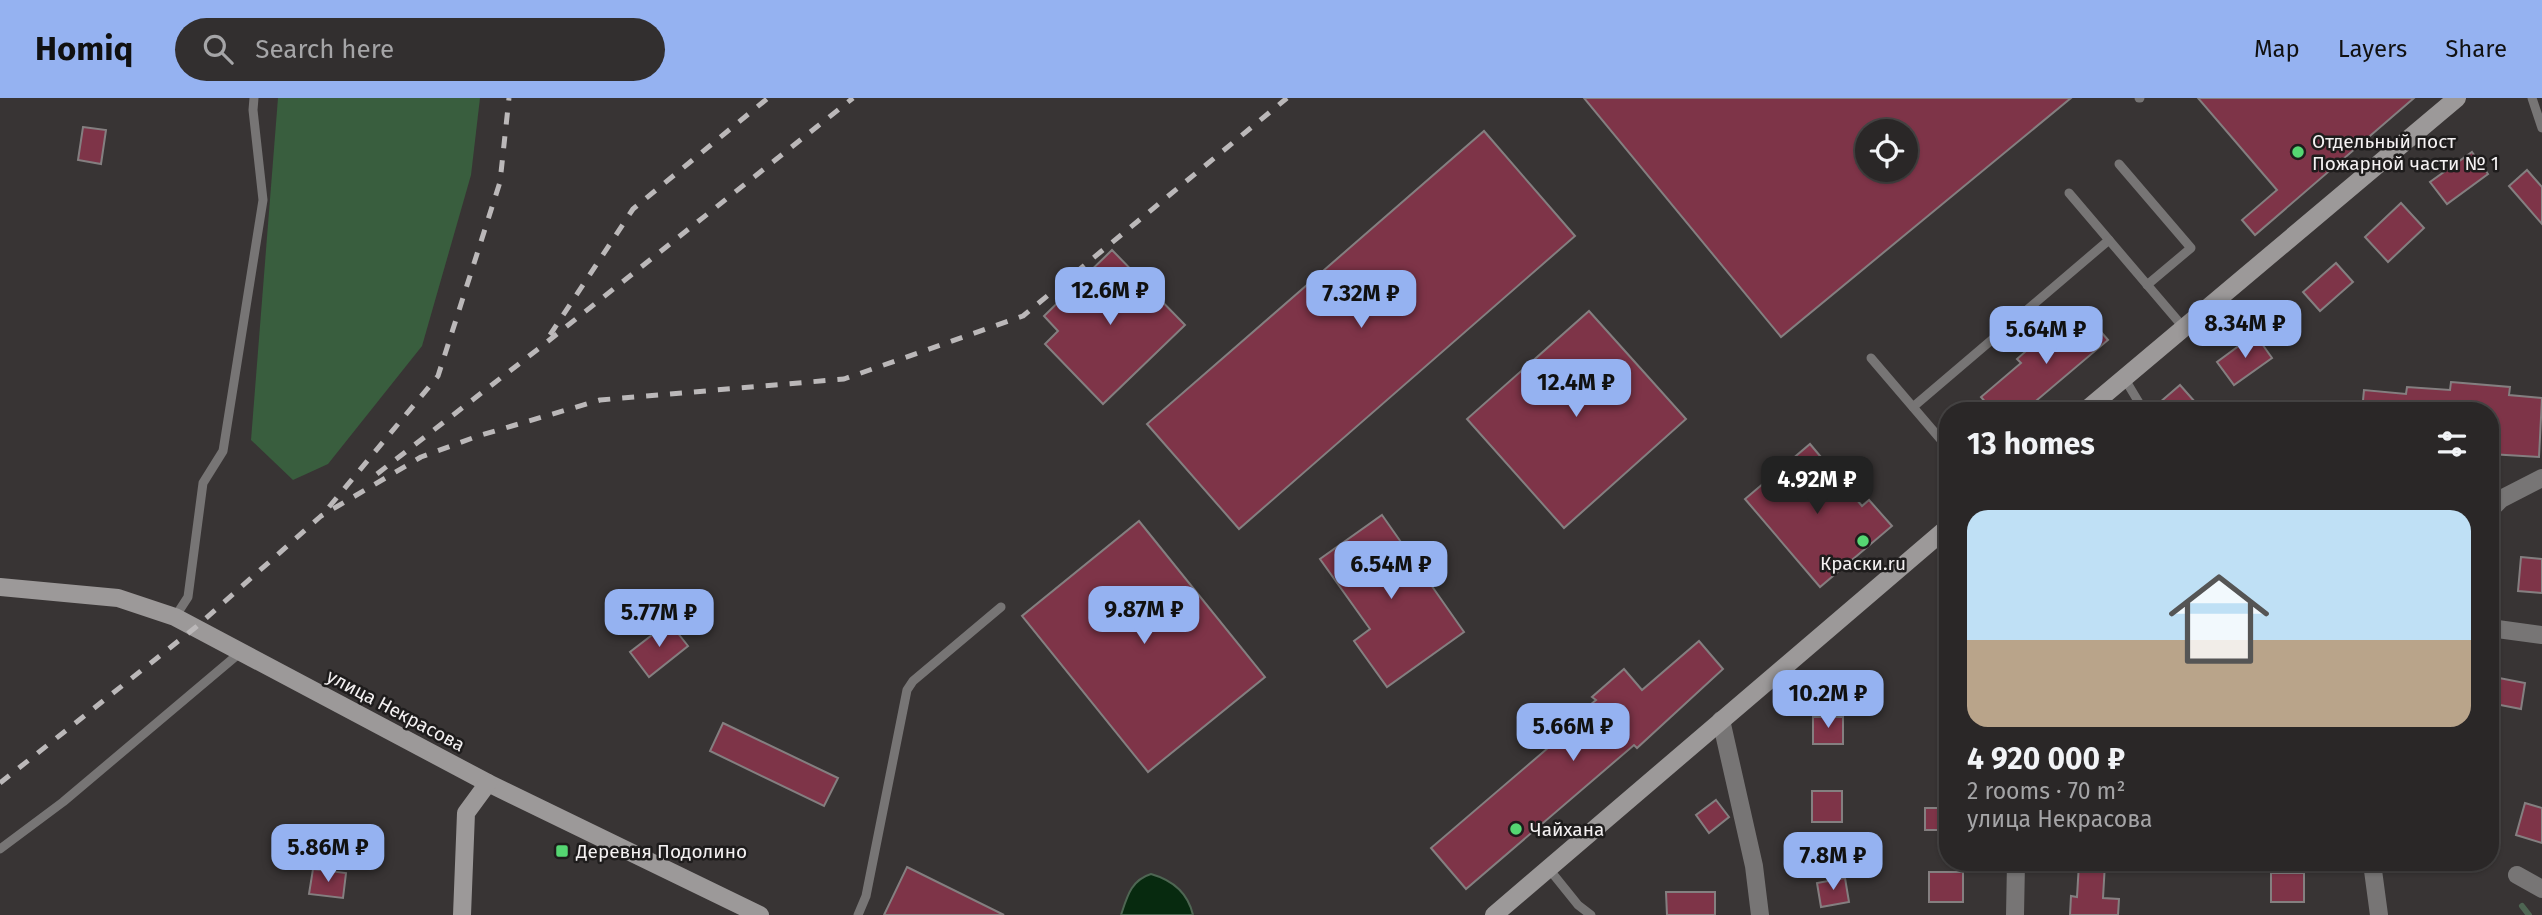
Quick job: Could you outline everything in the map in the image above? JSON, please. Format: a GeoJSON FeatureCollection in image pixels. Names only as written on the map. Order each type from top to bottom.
{"type":"FeatureCollection","features":[{"type":"Feature","properties":{"kind":"street"},"geometry":{"type":"LineString","coordinates":[[2096,402],[2457,98]]}},
{"type":"Feature","properties":{"kind":"street"},"geometry":{"type":"LineString","coordinates":[[2499,501],[2542,478]]}},
{"type":"Feature","properties":{"kind":"street"},"geometry":{"type":"LineString","coordinates":[[1494,915],[1939,535]]}},
{"type":"Feature","properties":{"kind":"street","name":"улица Некрасова"},"geometry":{"type":"LineString","coordinates":[[0,587],[118,598],[175,617],[488,783],[760,915]]}},
{"type":"Feature","properties":{"kind":"street"},"geometry":{"type":"LineString","coordinates":[[2499,629],[2542,635]]}},
{"type":"Feature","properties":{"kind":"street"},"geometry":{"type":"LineString","coordinates":[[1721,720],[1754,866],[1760,915]]}},
{"type":"Feature","properties":{"kind":"street"},"geometry":{"type":"LineString","coordinates":[[462,915],[466,813],[488,783]]}},
{"type":"Feature","properties":{"kind":"street"},"geometry":{"type":"LineString","coordinates":[[2015,915],[2016,871]]}},
{"type":"Feature","properties":{"kind":"street"},"geometry":{"type":"LineString","coordinates":[[2373,871],[2379,915]]}},
{"type":"Feature","properties":{"kind":"street"},"geometry":{"type":"LineString","coordinates":[[2517,875],[2542,889]]}},
{"type":"Feature","properties":{"kind":"lane"},"geometry":{"type":"LineString","coordinates":[[175,617],[188,597],[203,483],[223,451],[263,200],[254,98]]}},
{"type":"Feature","properties":{"kind":"lane"},"geometry":{"type":"LineString","coordinates":[[2532,98],[2542,128]]}},
{"type":"Feature","properties":{"kind":"lane"},"geometry":{"type":"LineString","coordinates":[[2119,164],[2191,248],[2147,285]]}},
{"type":"Feature","properties":{"kind":"lane"},"geometry":{"type":"LineString","coordinates":[[2068,192],[2184,328]]}},
{"type":"Feature","properties":{"kind":"lane"},"geometry":{"type":"LineString","coordinates":[[1913,407],[2109,240]]}},
{"type":"Feature","properties":{"kind":"lane"},"geometry":{"type":"LineString","coordinates":[[1871,358],[1939,437]]}},
{"type":"Feature","properties":{"kind":"lane"},"geometry":{"type":"LineString","coordinates":[[2122,380],[2139,402]]}},
{"type":"Feature","properties":{"kind":"lane"},"geometry":{"type":"LineString","coordinates":[[858,915],[866,896],[907,690],[913,681],[1002,607]]}},
{"type":"Feature","properties":{"kind":"lane"},"geometry":{"type":"LineString","coordinates":[[0,849],[63,802],[242,651]]}},
{"type":"Feature","properties":{"kind":"lane"},"geometry":{"type":"LineString","coordinates":[[1549,869],[1578,905],[1591,915]]}},
{"type":"Feature","properties":{"kind":"shaded area"},"geometry":{"type":"Polygon","coordinates":[[[278,98],[480,98],[471,175],[422,346],[328,464],[293,480],[251,440],[278,98]]]}},
{"type":"Feature","properties":{"kind":"shaded area"},"geometry":{"type":"Polygon","coordinates":[[[1151,874],[1178,888],[1191,907],[1193,915],[1121,915],[1134,885],[1151,874]]]}},
{"type":"Feature","properties":{"kind":"building"},"geometry":{"type":"Polygon","coordinates":[[[1584,98],[2071,98],[1781,337],[1584,98]]]}},
{"type":"Feature","properties":{"kind":"building","name":"Отдельный пост Пожарной части № 1"},"geometry":{"type":"Polygon","coordinates":[[[2198,98],[2414,98],[2255,235],[2242,220],[2277,190],[2198,98]]]}},
{"type":"Feature","properties":{"kind":"building"},"geometry":{"type":"Polygon","coordinates":[[[83,127],[106,130],[101,164],[78,160],[83,127]]]}},
{"type":"Feature","properties":{"kind":"building"},"geometry":{"type":"Polygon","coordinates":[[[1484,131],[1575,236],[1239,529],[1147,424],[1484,131]]]}},
{"type":"Feature","properties":{"kind":"building"},"geometry":{"type":"Polygon","coordinates":[[[2472,152],[2488,174],[2447,204],[2430,182],[2472,152]]]}},
{"type":"Feature","properties":{"kind":"building"},"geometry":{"type":"Polygon","coordinates":[[[2527,170],[2542,187],[2542,224],[2509,186],[2527,170]]]}},
{"type":"Feature","properties":{"kind":"building"},"geometry":{"type":"Polygon","coordinates":[[[2401,203],[2424,228],[2388,262],[2365,237],[2401,203]]]}},
{"type":"Feature","properties":{"kind":"building"},"geometry":{"type":"Polygon","coordinates":[[[1112,250],[1185,325],[1103,404],[1045,344],[1058,331],[1044,316],[1112,250]]]}},
{"type":"Feature","properties":{"kind":"building"},"geometry":{"type":"Polygon","coordinates":[[[2336,263],[2353,282],[2320,311],[2303,292],[2336,263]]]}},
{"type":"Feature","properties":{"kind":"building"},"geometry":{"type":"Polygon","coordinates":[[[1589,311],[1686,419],[1564,528],[1467,419],[1589,311]]]}},
{"type":"Feature","properties":{"kind":"building"},"geometry":{"type":"Polygon","coordinates":[[[2083,311],[2108,340],[2035,402],[1985,402],[1981,397],[2021,363],[2017,359],[2042,337],[2046,342],[2083,311]]]}},
{"type":"Feature","properties":{"kind":"building"},"geometry":{"type":"Polygon","coordinates":[[[2255,334],[2272,358],[2234,385],[2217,362],[2255,334]]]}},
{"type":"Feature","properties":{"kind":"building"},"geometry":{"type":"Polygon","coordinates":[[[2451,382],[2510,387],[2509,395],[2542,398],[2539,457],[2499,455],[2499,402],[2363,402],[2364,390],[2406,394],[2407,387],[2450,390],[2451,382]]]}},
{"type":"Feature","properties":{"kind":"building"},"geometry":{"type":"Polygon","coordinates":[[[2180,385],[2195,402],[2160,402],[2180,385]]]}},
{"type":"Feature","properties":{"kind":"building"},"geometry":{"type":"Polygon","coordinates":[[[1810,444],[1862,506],[1869,500],[1892,526],[1820,587],[1745,499],[1810,444]]]}},
{"type":"Feature","properties":{"kind":"building"},"geometry":{"type":"Polygon","coordinates":[[[1382,515],[1464,632],[1387,687],[1354,641],[1370,629],[1320,559],[1382,515]]]}},
{"type":"Feature","properties":{"kind":"building"},"geometry":{"type":"Polygon","coordinates":[[[1139,521],[1265,677],[1148,772],[1022,616],[1139,521]]]}},
{"type":"Feature","properties":{"kind":"building"},"geometry":{"type":"Polygon","coordinates":[[[2521,557],[2542,559],[2542,593],[2518,591],[2521,557]]]}},
{"type":"Feature","properties":{"kind":"building"},"geometry":{"type":"Polygon","coordinates":[[[669,622],[688,646],[649,677],[630,652],[669,622]]]}},
{"type":"Feature","properties":{"kind":"building"},"geometry":{"type":"Polygon","coordinates":[[[1699,641],[1723,669],[1637,748],[1634,745],[1466,889],[1431,848],[1583,718],[1579,714],[1596,700],[1592,697],[1624,669],[1642,690],[1699,641]]]}},
{"type":"Feature","properties":{"kind":"building"},"geometry":{"type":"Polygon","coordinates":[[[2499,678],[2525,683],[2521,709],[2499,705],[2499,678]]]}},
{"type":"Feature","properties":{"kind":"building"},"geometry":{"type":"Polygon","coordinates":[[[1813,717],[1843,717],[1843,744],[1813,744],[1813,717]]]}},
{"type":"Feature","properties":{"kind":"building"},"geometry":{"type":"Polygon","coordinates":[[[723,723],[838,778],[824,806],[710,751],[723,723]]]}},
{"type":"Feature","properties":{"kind":"building"},"geometry":{"type":"Polygon","coordinates":[[[1812,791],[1842,791],[1842,822],[1812,822],[1812,791]]]}},
{"type":"Feature","properties":{"kind":"building"},"geometry":{"type":"Polygon","coordinates":[[[1716,800],[1729,817],[1709,833],[1696,815],[1716,800]]]}},
{"type":"Feature","properties":{"kind":"building"},"geometry":{"type":"Polygon","coordinates":[[[2525,803],[2542,808],[2542,843],[2516,835],[2525,803]]]}},
{"type":"Feature","properties":{"kind":"building"},"geometry":{"type":"Polygon","coordinates":[[[1925,808],[1939,808],[1939,830],[1925,830],[1925,808]]]}},
{"type":"Feature","properties":{"kind":"building"},"geometry":{"type":"Polygon","coordinates":[[[907,867],[1004,915],[884,915],[907,867]]]}},
{"type":"Feature","properties":{"kind":"building"},"geometry":{"type":"Polygon","coordinates":[[[313,869],[346,873],[343,898],[309,894],[313,869]]]}},
{"type":"Feature","properties":{"kind":"building"},"geometry":{"type":"Polygon","coordinates":[[[2079,871],[2105,871],[2103,898],[2119,899],[2118,915],[2070,915],[2071,896],[2077,897],[2079,871]]]}},
{"type":"Feature","properties":{"kind":"building"},"geometry":{"type":"Polygon","coordinates":[[[1929,872],[1963,872],[1963,902],[1929,902],[1929,872]]]}},
{"type":"Feature","properties":{"kind":"building"},"geometry":{"type":"Polygon","coordinates":[[[2271,873],[2304,873],[2304,902],[2271,902],[2271,873]]]}},
{"type":"Feature","properties":{"kind":"building"},"geometry":{"type":"Polygon","coordinates":[[[1845,878],[1849,902],[1821,907],[1817,883],[1845,878]]]}},
{"type":"Feature","properties":{"kind":"building"},"geometry":{"type":"Polygon","coordinates":[[[1666,892],[1715,892],[1715,915],[1667,915],[1666,892]]]}},
{"type":"Feature","properties":{"kind":"waterway"},"geometry":{"type":"LineString","coordinates":[[2522,906],[2529,915]]}},
{"type":"Feature","properties":{"kind":"railway"},"geometry":{"type":"LineString","coordinates":[[329,507],[438,376],[500,182],[509,98]]}},
{"type":"Feature","properties":{"kind":"railway"},"geometry":{"type":"LineString","coordinates":[[550,335],[633,209],[768,98]]}},
{"type":"Feature","properties":{"kind":"railway"},"geometry":{"type":"LineString","coordinates":[[377,474],[853,98]]}},
{"type":"Feature","properties":{"kind":"railway"},"geometry":{"type":"LineString","coordinates":[[0,783],[196,627],[321,516],[421,457],[478,436],[600,400],[844,379],[1023,316],[1287,98]]}},
{"type":"Feature","properties":{"kind":"place","name":"Отдельный пост Пожарной части № 1"},"geometry":{"type":"Point","coordinates":[2298,152]}},
{"type":"Feature","properties":{"kind":"place","name":"Краски.ru"},"geometry":{"type":"Point","coordinates":[1863,541]}},
{"type":"Feature","properties":{"kind":"place","name":"Чайхана"},"geometry":{"type":"Point","coordinates":[1516,829]}},
{"type":"Feature","properties":{"kind":"place","name":"Деревня Подолино"},"geometry":{"type":"Point","coordinates":[562,851]}}]}
